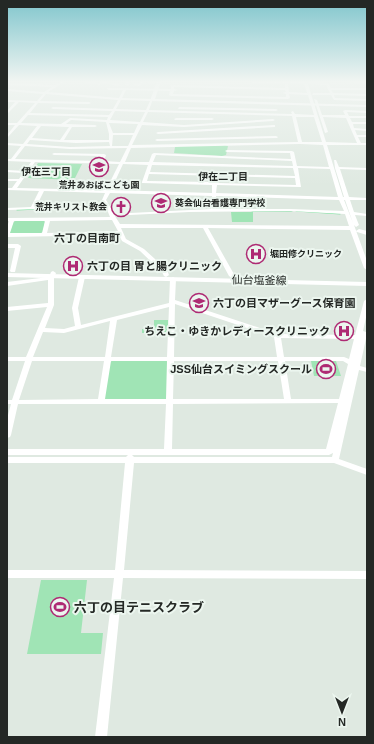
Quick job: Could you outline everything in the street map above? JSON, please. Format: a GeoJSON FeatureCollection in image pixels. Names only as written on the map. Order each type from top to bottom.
{"type":"FeatureCollection","features":[{"type":"Feature","properties":{"kind":"main road","name":"仙台塩釜線"},"geometry":{"type":"LineString","coordinates":[[9,272],[82,277],[232,276],[367,279]]}},
{"type":"Feature","properties":{"kind":"main road","name":"仙台塩釜線"},"geometry":{"type":"LineString","coordinates":[[52,276],[170,277],[367,284]]}},
{"type":"Feature","properties":{"kind":"street"},"geometry":{"type":"LineString","coordinates":[[7,137],[26,116]]}},
{"type":"Feature","properties":{"kind":"street"},"geometry":{"type":"LineString","coordinates":[[100,116],[109,116],[107,125],[111,134],[111,147]]}},
{"type":"Feature","properties":{"kind":"street"},"geometry":{"type":"LineString","coordinates":[[144,116],[104,200],[125,242],[142,250],[166,271],[170,277],[172,302],[171,402],[168,452]]}},
{"type":"Feature","properties":{"kind":"street"},"geometry":{"type":"LineString","coordinates":[[174,126],[177,116]]}},
{"type":"Feature","properties":{"kind":"street"},"geometry":{"type":"LineString","coordinates":[[216,116],[217,121],[222,129]]}},
{"type":"Feature","properties":{"kind":"street"},"geometry":{"type":"LineString","coordinates":[[272,116],[277,143]]}},
{"type":"Feature","properties":{"kind":"street"},"geometry":{"type":"LineString","coordinates":[[294,116],[300,143]]}},
{"type":"Feature","properties":{"kind":"street"},"geometry":{"type":"LineString","coordinates":[[309,116],[315,116],[347,198],[352,228],[367,268]]}},
{"type":"Feature","properties":{"kind":"street"},"geometry":{"type":"LineString","coordinates":[[326,143],[321,116],[367,117]]}},
{"type":"Feature","properties":{"kind":"street"},"geometry":{"type":"LineString","coordinates":[[348,117],[356,136],[363,143],[366,151]]}},
{"type":"Feature","properties":{"kind":"street"},"geometry":{"type":"LineString","coordinates":[[61,126],[70,119],[107,125]]}},
{"type":"Feature","properties":{"kind":"street"},"geometry":{"type":"LineString","coordinates":[[176,119],[217,121],[273,120]]}},
{"type":"Feature","properties":{"kind":"street"},"geometry":{"type":"LineString","coordinates":[[7,124],[71,126],[140,124],[174,126],[217,121]]}},
{"type":"Feature","properties":{"kind":"street"},"geometry":{"type":"LineString","coordinates":[[350,123],[367,123]]}},
{"type":"Feature","properties":{"kind":"street"},"geometry":{"type":"LineString","coordinates":[[12,160],[40,125]]}},
{"type":"Feature","properties":{"kind":"street"},"geometry":{"type":"LineString","coordinates":[[157,146],[159,125]]}},
{"type":"Feature","properties":{"kind":"street"},"geometry":{"type":"LineString","coordinates":[[61,141],[71,126]]}},
{"type":"Feature","properties":{"kind":"street"},"geometry":{"type":"LineString","coordinates":[[158,133],[274,126]]}},
{"type":"Feature","properties":{"kind":"street"},"geometry":{"type":"LineString","coordinates":[[353,129],[367,130]]}},
{"type":"Feature","properties":{"kind":"street"},"geometry":{"type":"LineString","coordinates":[[196,131],[198,139]]}},
{"type":"Feature","properties":{"kind":"street"},"geometry":{"type":"LineString","coordinates":[[111,134],[135,134]]}},
{"type":"Feature","properties":{"kind":"street"},"geometry":{"type":"LineString","coordinates":[[356,136],[367,136]]}},
{"type":"Feature","properties":{"kind":"street"},"geometry":{"type":"LineString","coordinates":[[157,140],[276,137]]}},
{"type":"Feature","properties":{"kind":"street"},"geometry":{"type":"LineString","coordinates":[[226,157],[229,144],[227,138]]}},
{"type":"Feature","properties":{"kind":"street"},"geometry":{"type":"LineString","coordinates":[[29,139],[61,141],[111,141]]}},
{"type":"Feature","properties":{"kind":"street"},"geometry":{"type":"LineString","coordinates":[[7,144],[57,148],[277,143],[363,143]]}},
{"type":"Feature","properties":{"kind":"street"},"geometry":{"type":"LineString","coordinates":[[172,155],[176,146]]}},
{"type":"Feature","properties":{"kind":"street"},"geometry":{"type":"LineString","coordinates":[[49,161],[57,148]]}},
{"type":"Feature","properties":{"kind":"street"},"geometry":{"type":"LineString","coordinates":[[227,151],[292,152],[294,160],[299,186],[144,182],[154,154],[294,160]]}},
{"type":"Feature","properties":{"kind":"street"},"geometry":{"type":"LineString","coordinates":[[54,154],[104,155],[101,162]]}},
{"type":"Feature","properties":{"kind":"street"},"geometry":{"type":"LineString","coordinates":[[182,165],[185,155]]}},
{"type":"Feature","properties":{"kind":"street"},"geometry":{"type":"LineString","coordinates":[[198,166],[201,156]]}},
{"type":"Feature","properties":{"kind":"street"},"geometry":{"type":"LineString","coordinates":[[213,211],[218,157]]}},
{"type":"Feature","properties":{"kind":"street"},"geometry":{"type":"LineString","coordinates":[[234,167],[235,157]]}},
{"type":"Feature","properties":{"kind":"street"},"geometry":{"type":"LineString","coordinates":[[250,167],[252,158]]}},
{"type":"Feature","properties":{"kind":"street"},"geometry":{"type":"LineString","coordinates":[[272,167],[273,159]]}},
{"type":"Feature","properties":{"kind":"street"},"geometry":{"type":"LineString","coordinates":[[7,160],[234,167],[367,169]]}},
{"type":"Feature","properties":{"kind":"street"},"geometry":{"type":"LineString","coordinates":[[13,190],[34,160]]}},
{"type":"Feature","properties":{"kind":"street"},"geometry":{"type":"LineString","coordinates":[[335,168],[341,198],[359,231],[367,254]]}},
{"type":"Feature","properties":{"kind":"street"},"geometry":{"type":"LineString","coordinates":[[7,171],[26,172]]}},
{"type":"Feature","properties":{"kind":"street"},"geometry":{"type":"LineString","coordinates":[[147,173],[297,177]]}},
{"type":"Feature","properties":{"kind":"street"},"geometry":{"type":"LineString","coordinates":[[276,176],[278,211]]}},
{"type":"Feature","properties":{"kind":"street"},"geometry":{"type":"LineString","coordinates":[[7,180],[20,180]]}},
{"type":"Feature","properties":{"kind":"street"},"geometry":{"type":"LineString","coordinates":[[158,193],[160,183]]}},
{"type":"Feature","properties":{"kind":"street"},"geometry":{"type":"LineString","coordinates":[[7,190],[367,198]]}},
{"type":"Feature","properties":{"kind":"street"},"geometry":{"type":"LineString","coordinates":[[32,209],[42,190]]}},
{"type":"Feature","properties":{"kind":"street"},"geometry":{"type":"LineString","coordinates":[[7,209],[106,206]]}},
{"type":"Feature","properties":{"kind":"street"},"geometry":{"type":"LineString","coordinates":[[110,210],[130,214],[213,211],[278,211],[350,213],[367,215]]}},
{"type":"Feature","properties":{"kind":"street"},"geometry":{"type":"LineString","coordinates":[[113,218],[9,220],[7,234],[120,233]]}},
{"type":"Feature","properties":{"kind":"street"},"geometry":{"type":"LineString","coordinates":[[44,234],[48,219]]}},
{"type":"Feature","properties":{"kind":"street"},"geometry":{"type":"LineString","coordinates":[[118,226],[352,228]]}},
{"type":"Feature","properties":{"kind":"street"},"geometry":{"type":"LineString","coordinates":[[205,227],[232,276]]}},
{"type":"Feature","properties":{"kind":"street"},"geometry":{"type":"LineString","coordinates":[[359,231],[367,233]]}},
{"type":"Feature","properties":{"kind":"street"},"geometry":{"type":"LineString","coordinates":[[7,246],[18,246],[9,272]]}},
{"type":"Feature","properties":{"kind":"street"},"geometry":{"type":"LineString","coordinates":[[7,284],[52,276],[51,305],[29,359],[15,402],[7,435]]}},
{"type":"Feature","properties":{"kind":"street"},"geometry":{"type":"LineString","coordinates":[[78,327],[75,308],[82,277]]}},
{"type":"Feature","properties":{"kind":"street"},"geometry":{"type":"LineString","coordinates":[[363,337],[367,301]]}},
{"type":"Feature","properties":{"kind":"street"},"geometry":{"type":"LineString","coordinates":[[40,330],[64,331],[114,319],[172,302],[276,336],[363,337]]}},
{"type":"Feature","properties":{"kind":"street"},"geometry":{"type":"LineString","coordinates":[[7,309],[51,305]]}},
{"type":"Feature","properties":{"kind":"street"},"geometry":{"type":"LineString","coordinates":[[102,402],[114,319]]}},
{"type":"Feature","properties":{"kind":"street"},"geometry":{"type":"LineString","coordinates":[[335,460],[355,366],[367,320]]}},
{"type":"Feature","properties":{"kind":"street"},"geometry":{"type":"LineString","coordinates":[[276,336],[288,401]]}},
{"type":"Feature","properties":{"kind":"street"},"geometry":{"type":"LineString","coordinates":[[7,359],[344,359],[355,366],[367,370]]}},
{"type":"Feature","properties":{"kind":"street"},"geometry":{"type":"LineString","coordinates":[[335,460],[330,452],[342,401],[355,366]]}},
{"type":"Feature","properties":{"kind":"street"},"geometry":{"type":"LineString","coordinates":[[7,402],[342,401]]}},
{"type":"Feature","properties":{"kind":"street"},"geometry":{"type":"LineString","coordinates":[[7,452],[335,460],[367,472]]}},
{"type":"Feature","properties":{"kind":"street"},"geometry":{"type":"LineString","coordinates":[[7,460],[130,456],[168,452],[330,452]]}},
{"type":"Feature","properties":{"kind":"street"},"geometry":{"type":"LineString","coordinates":[[101,737],[119,575],[130,456]]}},
{"type":"Feature","properties":{"kind":"street"},"geometry":{"type":"LineString","coordinates":[[7,574],[367,575]]}},
{"type":"Feature","properties":{"kind":"green space"},"geometry":{"type":"Polygon","coordinates":[[[180,146],[228,146],[226,155],[222,156],[174,153],[175,147],[180,146]]]}},
{"type":"Feature","properties":{"kind":"green space"},"geometry":{"type":"Polygon","coordinates":[[[38,163],[82,164],[74,180],[28,178],[38,163]]]}},
{"type":"Feature","properties":{"kind":"green space"},"geometry":{"type":"Polygon","coordinates":[[[231,212],[253,212],[253,222],[232,222],[231,212]]]}},
{"type":"Feature","properties":{"kind":"green space"},"geometry":{"type":"Polygon","coordinates":[[[18,220],[43,220],[45,222],[43,232],[39,234],[9,233],[13,222],[18,220]]]}},
{"type":"Feature","properties":{"kind":"green space"},"geometry":{"type":"Polygon","coordinates":[[[154,320],[168,320],[168,333],[142,333],[142,329],[154,328],[154,320]]]}},
{"type":"Feature","properties":{"kind":"green space"},"geometry":{"type":"Polygon","coordinates":[[[113,360],[165,360],[168,362],[167,399],[108,401],[104,399],[109,363],[113,360]]]}},
{"type":"Feature","properties":{"kind":"green space","name":"JSS仙台スイミングスクール"},"geometry":{"type":"Polygon","coordinates":[[[311,361],[336,361],[341,376],[314,376],[311,361]]]}},
{"type":"Feature","properties":{"kind":"green space","name":"六丁の目テニスクラブ"},"geometry":{"type":"Polygon","coordinates":[[[41,580],[87,580],[81,633],[103,633],[101,654],[27,654],[41,580]]]}},
{"type":"Feature","properties":{"kind":"waterway"},"geometry":{"type":"LineString","coordinates":[[97,207],[105,209]]}},
{"type":"Feature","properties":{"kind":"waterway"},"geometry":{"type":"LineString","coordinates":[[17,210],[38,209]]}},
{"type":"Feature","properties":{"kind":"waterway"},"geometry":{"type":"LineString","coordinates":[[252,211],[292,211]]}},
{"type":"Feature","properties":{"kind":"waterway"},"geometry":{"type":"LineString","coordinates":[[296,211],[340,214]]}},
{"type":"Feature","properties":{"kind":"place","name":"荒井あおばこども園"},"geometry":{"type":"Point","coordinates":[99,167]}},
{"type":"Feature","properties":{"kind":"place","name":"葵会仙台看護専門学校"},"geometry":{"type":"Point","coordinates":[161,203]}},
{"type":"Feature","properties":{"kind":"place","name":"荒井キリスト教会"},"geometry":{"type":"Point","coordinates":[121,207]}},
{"type":"Feature","properties":{"kind":"place","name":"堀田修クリニック"},"geometry":{"type":"Point","coordinates":[256,254]}},
{"type":"Feature","properties":{"kind":"place","name":"六丁の目 胃と腸クリニック"},"geometry":{"type":"Point","coordinates":[73,266]}},
{"type":"Feature","properties":{"kind":"place","name":"六丁の目マザーグース保育園"},"geometry":{"type":"Point","coordinates":[199,303]}},
{"type":"Feature","properties":{"kind":"place","name":"ちえこ・ゆきかレディースクリニック"},"geometry":{"type":"Point","coordinates":[344,331]}},
{"type":"Feature","properties":{"kind":"place","name":"JSS仙台スイミングスクール"},"geometry":{"type":"Point","coordinates":[326,369]}},
{"type":"Feature","properties":{"kind":"place","name":"六丁の目テニスクラブ"},"geometry":{"type":"Point","coordinates":[60,607]}},
{"type":"Feature","properties":{"kind":"district","name":"伊在三丁目"},"geometry":{"type":"Point","coordinates":[46,171]}},
{"type":"Feature","properties":{"kind":"district","name":"伊在二丁目"},"geometry":{"type":"Point","coordinates":[223,176]}},
{"type":"Feature","properties":{"kind":"district","name":"六丁の目南町"},"geometry":{"type":"Point","coordinates":[87,238]}}]}
